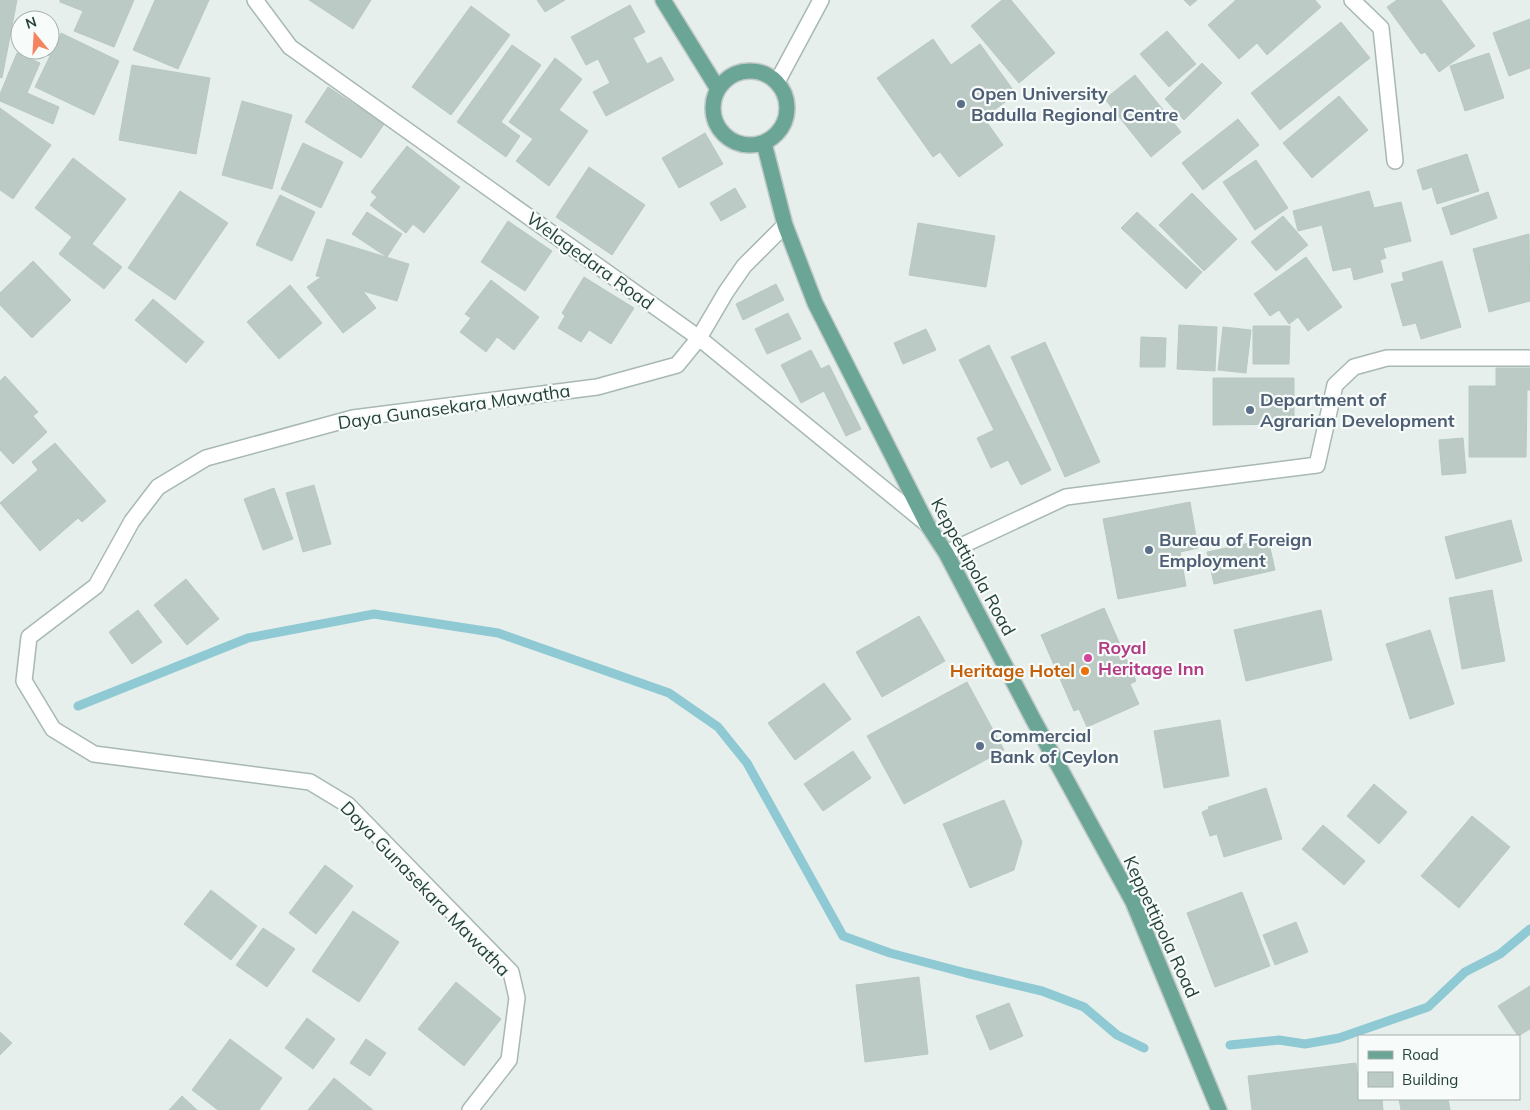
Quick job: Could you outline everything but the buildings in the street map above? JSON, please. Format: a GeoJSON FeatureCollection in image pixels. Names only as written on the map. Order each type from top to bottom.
{"type":"FeatureCollection","features":[{"type":"Feature","properties":{"kind":"main road"},"geometry":{"type":"LineString","coordinates":[[663,0],[718,89]]}},
{"type":"Feature","properties":{"kind":"main road"},"geometry":{"type":"LineString","coordinates":[[753,71],[766,74],[777,82],[784,92],[788,104],[787,116],[782,128],[774,137],[764,143],[751,146],[738,144],[726,137],[718,128],[713,115],[713,102],[718,89],[727,79],[739,72],[753,71]]}},
{"type":"Feature","properties":{"kind":"main road","name":"Keppettipola Road"},"geometry":{"type":"LineString","coordinates":[[764,143],[785,225],[815,303],[927,524],[946,553],[1033,719],[1133,902],[1219,1110]]}},
{"type":"Feature","properties":{"kind":"street","name":"Welagedara Road"},"geometry":{"type":"LineString","coordinates":[[255,0],[290,47],[699,338],[927,524]]}},
{"type":"Feature","properties":{"kind":"street"},"geometry":{"type":"LineString","coordinates":[[777,82],[821,0]]}},
{"type":"Feature","properties":{"kind":"street"},"geometry":{"type":"LineString","coordinates":[[1352,0],[1381,28],[1395,161]]}},
{"type":"Feature","properties":{"kind":"street","name":"Daya Gunasekara Mawatha"},"geometry":{"type":"LineString","coordinates":[[470,1110],[509,1060],[517,998],[511,972],[348,805],[310,782],[94,754],[53,729],[24,681],[29,637],[96,586],[132,521],[158,487],[206,458],[353,418],[597,387],[677,365],[699,338],[744,266],[785,225]]}},
{"type":"Feature","properties":{"kind":"street"},"geometry":{"type":"LineString","coordinates":[[946,553],[1066,496],[1317,465],[1335,385],[1354,367],[1387,358],[1530,358]]}},
{"type":"Feature","properties":{"kind":"waterway"},"geometry":{"type":"LineString","coordinates":[[78,706],[248,638],[374,614],[498,633],[669,693],[718,727],[747,763],[843,936],[890,953],[1042,991],[1084,1007],[1117,1035],[1144,1048]]}},
{"type":"Feature","properties":{"kind":"waterway"},"geometry":{"type":"LineString","coordinates":[[1230,1045],[1279,1040],[1305,1044],[1339,1038],[1428,1007],[1465,972],[1500,954],[1530,929]]}},
{"type":"Feature","properties":{"kind":"place","name":"Open University Badulla Regional Centre"},"geometry":{"type":"Point","coordinates":[961,104]}},
{"type":"Feature","properties":{"kind":"place","name":"Department of Agrarian Development"},"geometry":{"type":"Point","coordinates":[1250,410]}},
{"type":"Feature","properties":{"kind":"place","name":"Bureau of Foreign Employment"},"geometry":{"type":"Point","coordinates":[1149,550]}},
{"type":"Feature","properties":{"kind":"place","name":"Royal Heritage Inn"},"geometry":{"type":"Point","coordinates":[1088,658]}},
{"type":"Feature","properties":{"kind":"place","name":"Heritage Hotel"},"geometry":{"type":"Point","coordinates":[1085,671]}},
{"type":"Feature","properties":{"kind":"place","name":"Commercial Bank of Ceylon"},"geometry":{"type":"Point","coordinates":[980,746]}}]}
